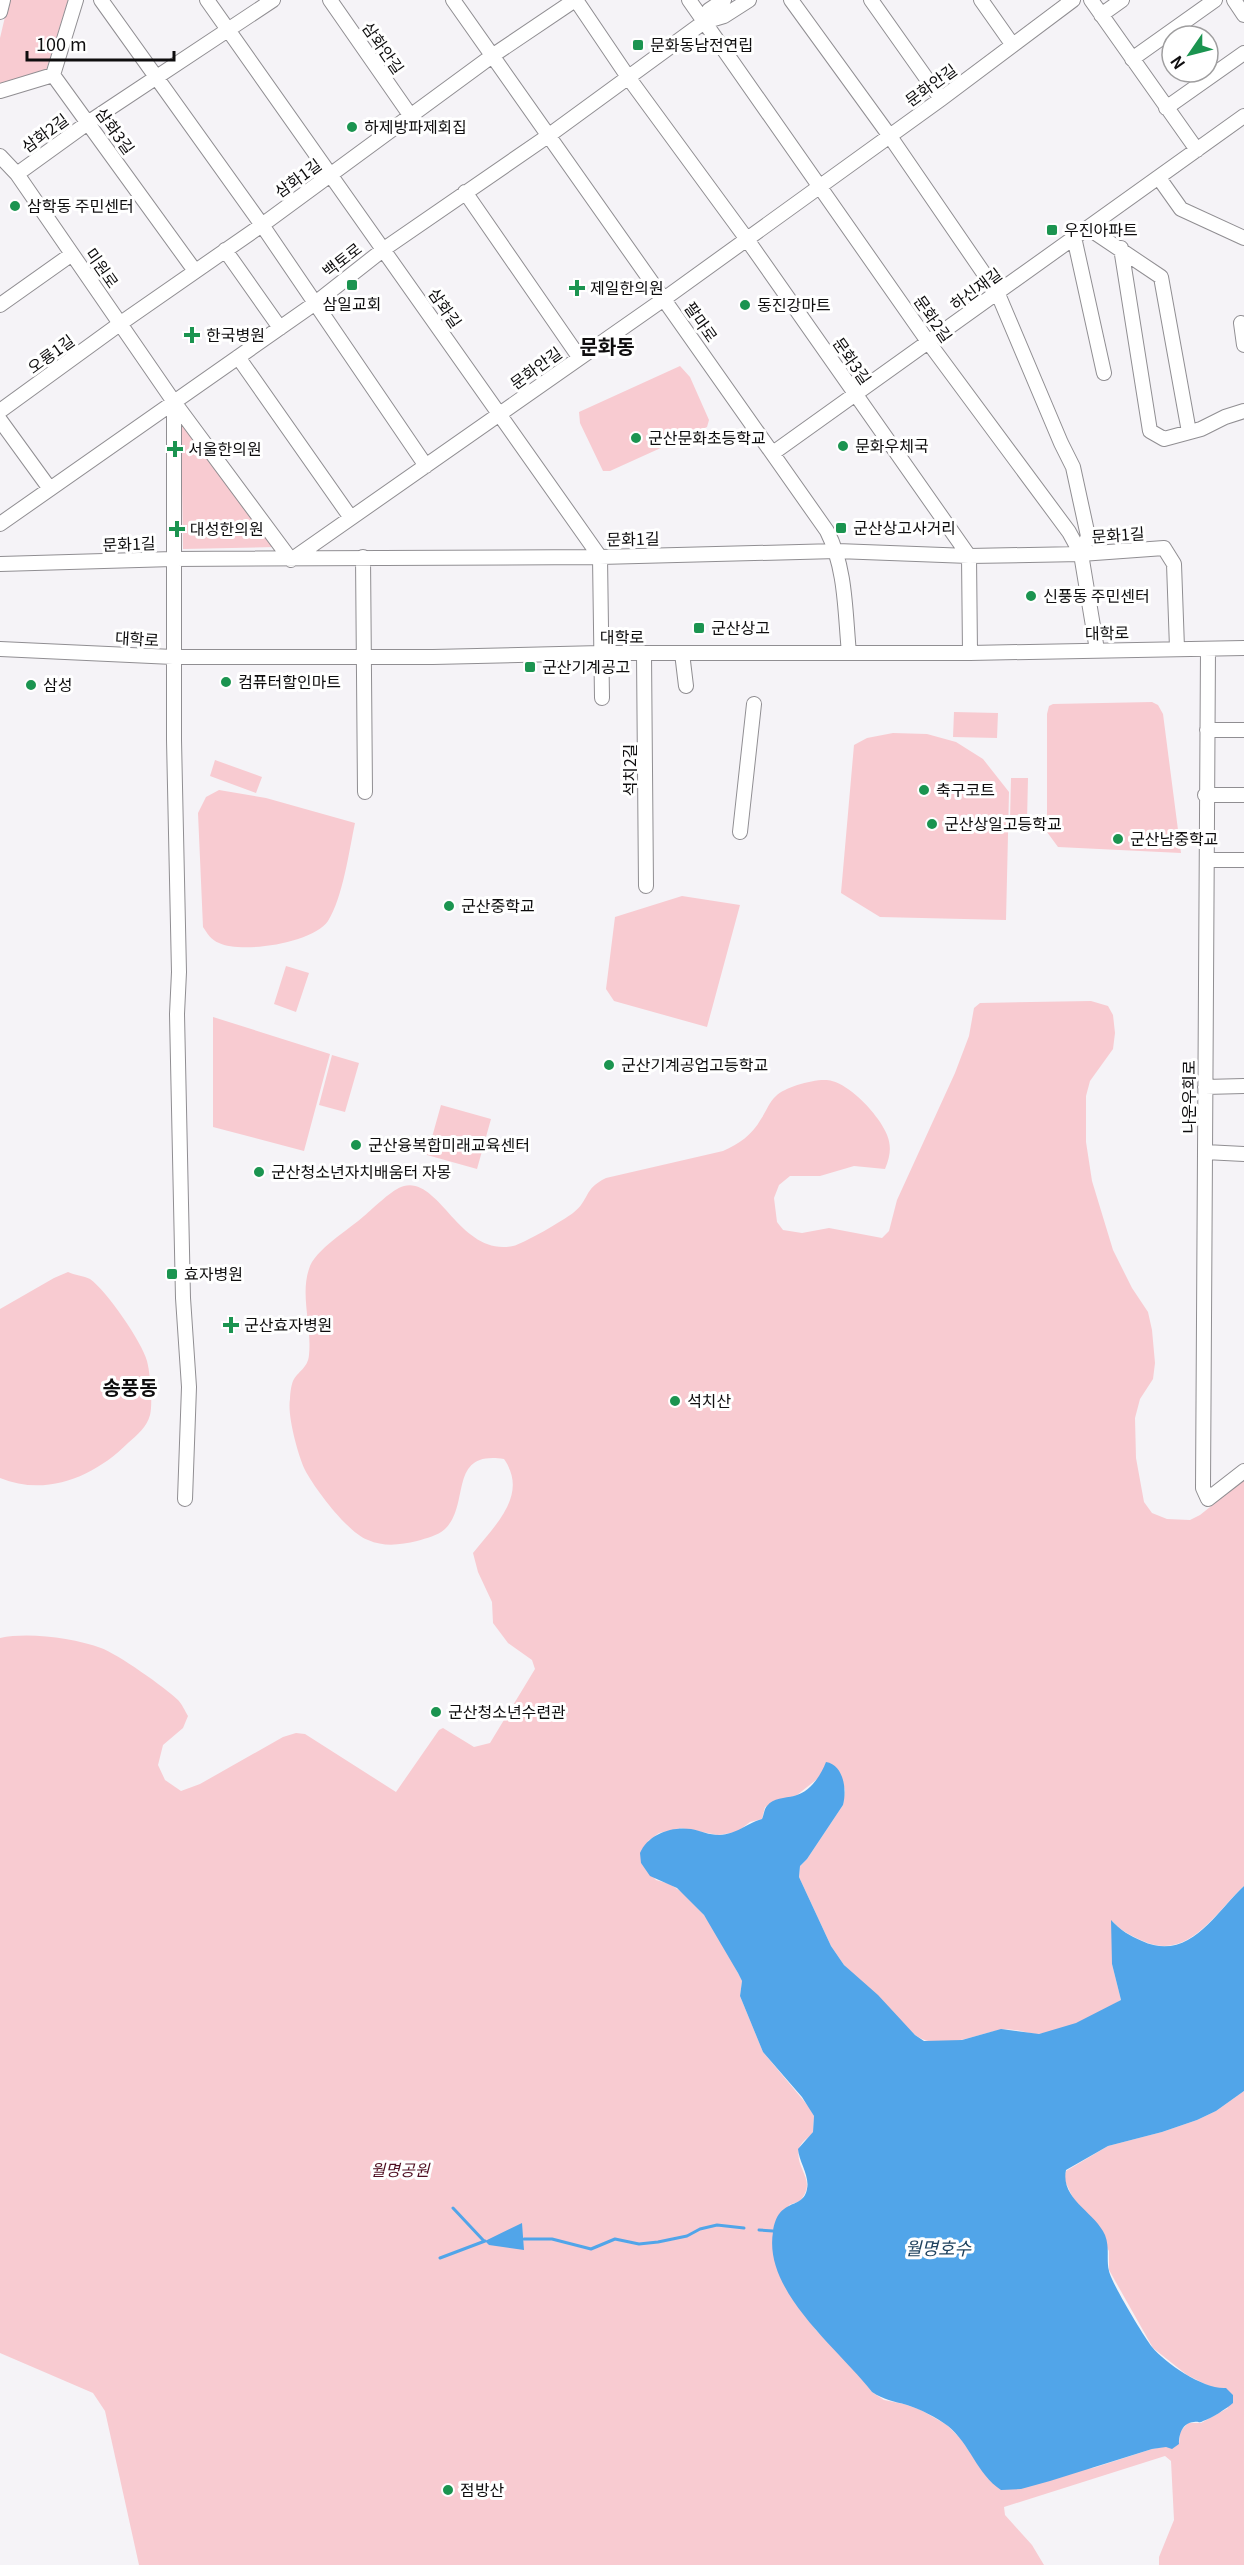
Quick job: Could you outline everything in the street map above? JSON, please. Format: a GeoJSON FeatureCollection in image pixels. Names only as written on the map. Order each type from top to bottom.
{"type":"FeatureCollection","features":[{"type":"Feature","properties":{"kind":"street"},"geometry":{"type":"LineString","coordinates":[[0,12],[3,0]]}},
{"type":"Feature","properties":{"kind":"street"},"geometry":{"type":"LineString","coordinates":[[0,91],[53,75],[76,0]]}},
{"type":"Feature","properties":{"kind":"street"},"geometry":{"type":"LineString","coordinates":[[100,0],[262,225],[426,466]]}},
{"type":"Feature","properties":{"kind":"street","name":"삼화길"},"geometry":{"type":"LineString","coordinates":[[207,0],[600,557]]}},
{"type":"Feature","properties":{"kind":"street","name":"삼화2길"},"geometry":{"type":"LineString","coordinates":[[17,174],[88,122],[273,0]]}},
{"type":"Feature","properties":{"kind":"street","name":"삼화안길"},"geometry":{"type":"LineString","coordinates":[[330,0],[410,115]]}},
{"type":"Feature","properties":{"kind":"street","name":"팔마로"},"geometry":{"type":"LineString","coordinates":[[453,0],[827,531],[837,551],[849,653]]}},
{"type":"Feature","properties":{"kind":"street","name":"삼화1길"},"geometry":{"type":"LineString","coordinates":[[121,323],[262,225],[492,56],[575,0]]}},
{"type":"Feature","properties":{"kind":"street","name":"문화3길"},"geometry":{"type":"LineString","coordinates":[[575,0],[628,77],[746,238],[969,556]]}},
{"type":"Feature","properties":{"kind":"street","name":"문화2길"},"geometry":{"type":"LineString","coordinates":[[689,0],[929,343],[1070,532],[1081,554],[1097,650]]}},
{"type":"Feature","properties":{"kind":"street","name":"백토로"},"geometry":{"type":"LineString","coordinates":[[704,22],[709,10],[723,0]]}},
{"type":"Feature","properties":{"kind":"street","name":"백토로"},"geometry":{"type":"LineString","coordinates":[[0,524],[314,304],[384,249],[548,136],[704,22],[724,16],[749,0]]}},
{"type":"Feature","properties":{"kind":"street"},"geometry":{"type":"LineString","coordinates":[[790,0],[889,135],[998,294],[1060,443],[1073,467],[1088,536],[1081,554]]}},
{"type":"Feature","properties":{"kind":"street"},"geometry":{"type":"LineString","coordinates":[[871,0],[941,99]]}},
{"type":"Feature","properties":{"kind":"street"},"geometry":{"type":"LineString","coordinates":[[981,0],[1012,44]]}},
{"type":"Feature","properties":{"kind":"street","name":"문화안길"},"geometry":{"type":"LineString","coordinates":[[291,560],[664,298],[941,99],[1073,0]]}},
{"type":"Feature","properties":{"kind":"street"},"geometry":{"type":"LineString","coordinates":[[1091,0],[1197,150]]}},
{"type":"Feature","properties":{"kind":"street"},"geometry":{"type":"LineString","coordinates":[[1101,15],[1122,0]]}},
{"type":"Feature","properties":{"kind":"street"},"geometry":{"type":"LineString","coordinates":[[1132,59],[1215,0]]}},
{"type":"Feature","properties":{"kind":"street"},"geometry":{"type":"LineString","coordinates":[[1233,0],[1244,15]]}},
{"type":"Feature","properties":{"kind":"street"},"geometry":{"type":"LineString","coordinates":[[1166,108],[1244,53]]}},
{"type":"Feature","properties":{"kind":"street","name":"삼화3길"},"geometry":{"type":"LineString","coordinates":[[53,75],[195,271]]}},
{"type":"Feature","properties":{"kind":"street","name":"하신재길"},"geometry":{"type":"LineString","coordinates":[[773,453],[1244,116]]}},
{"type":"Feature","properties":{"kind":"street","name":"미원로"},"geometry":{"type":"LineString","coordinates":[[0,156],[17,174],[174,402]]}},
{"type":"Feature","properties":{"kind":"street"},"geometry":{"type":"LineString","coordinates":[[1159,178],[1181,208],[1244,238]]}},
{"type":"Feature","properties":{"kind":"street"},"geometry":{"type":"LineString","coordinates":[[465,192],[579,357]]}},
{"type":"Feature","properties":{"kind":"street"},"geometry":{"type":"LineString","coordinates":[[1088,228],[1161,277],[1189,432]]}},
{"type":"Feature","properties":{"kind":"street"},"geometry":{"type":"LineString","coordinates":[[1074,237],[1104,373]]}},
{"type":"Feature","properties":{"kind":"street"},"geometry":{"type":"LineString","coordinates":[[1121,248],[1150,431],[1164,439],[1244,411]]}},
{"type":"Feature","properties":{"kind":"street"},"geometry":{"type":"LineString","coordinates":[[225,250],[280,328]]}},
{"type":"Feature","properties":{"kind":"street"},"geometry":{"type":"LineString","coordinates":[[0,305],[72,254]]}},
{"type":"Feature","properties":{"kind":"street","name":"오룡1길"},"geometry":{"type":"LineString","coordinates":[[0,411],[121,323]]}},
{"type":"Feature","properties":{"kind":"street"},"geometry":{"type":"LineString","coordinates":[[1240,323],[1244,345]]}},
{"type":"Feature","properties":{"kind":"street"},"geometry":{"type":"LineString","coordinates":[[238,357],[351,518]]}},
{"type":"Feature","properties":{"kind":"street"},"geometry":{"type":"LineString","coordinates":[[174,402],[173,657],[183,1298],[189,1387],[185,1499]]}},
{"type":"Feature","properties":{"kind":"street"},"geometry":{"type":"LineString","coordinates":[[174,402],[291,560]]}},
{"type":"Feature","properties":{"kind":"street"},"geometry":{"type":"LineString","coordinates":[[0,420],[50,489]]}},
{"type":"Feature","properties":{"kind":"street","name":"문화1길"},"geometry":{"type":"LineString","coordinates":[[0,564],[173,559],[600,557],[837,551],[969,556],[1081,554],[1164,548],[1174,564],[1177,648]]}},
{"type":"Feature","properties":{"kind":"street"},"geometry":{"type":"LineString","coordinates":[[969,556],[970,653]]}},
{"type":"Feature","properties":{"kind":"street"},"geometry":{"type":"LineString","coordinates":[[363,557],[365,792]]}},
{"type":"Feature","properties":{"kind":"street"},"geometry":{"type":"LineString","coordinates":[[600,557],[602,698]]}},
{"type":"Feature","properties":{"kind":"street","name":"대학로"},"geometry":{"type":"LineString","coordinates":[[0,649],[173,657],[364,657],[601,653],[970,653],[1244,648]]}},
{"type":"Feature","properties":{"kind":"street","name":"나운우회로"},"geometry":{"type":"LineString","coordinates":[[1208,649],[1205,795],[1207,860],[1203,1488],[1208,1499],[1244,1471]]}},
{"type":"Feature","properties":{"kind":"street"},"geometry":{"type":"LineString","coordinates":[[682,653],[686,686]]}},
{"type":"Feature","properties":{"kind":"street","name":"석치2길"},"geometry":{"type":"LineString","coordinates":[[644,654],[646,886]]}},
{"type":"Feature","properties":{"kind":"street"},"geometry":{"type":"LineString","coordinates":[[741,832],[754,704]]}},
{"type":"Feature","properties":{"kind":"street"},"geometry":{"type":"LineString","coordinates":[[1207,730],[1244,730]]}},
{"type":"Feature","properties":{"kind":"street"},"geometry":{"type":"LineString","coordinates":[[1205,795],[1244,795]]}},
{"type":"Feature","properties":{"kind":"street"},"geometry":{"type":"LineString","coordinates":[[1207,860],[1244,860]]}},
{"type":"Feature","properties":{"kind":"street"},"geometry":{"type":"LineString","coordinates":[[1205,1087],[1244,1086]]}},
{"type":"Feature","properties":{"kind":"street"},"geometry":{"type":"LineString","coordinates":[[1205,1152],[1244,1154]]}},
{"type":"Feature","properties":{"kind":"green space"},"geometry":{"type":"Polygon","coordinates":[[[9,0],[68,0],[45,74],[0,86],[0,38],[9,0]]]}},
{"type":"Feature","properties":{"kind":"green space"},"geometry":{"type":"Polygon","coordinates":[[[680,366],[690,377],[709,420],[707,427],[610,471],[603,471],[580,423],[579,412],[680,366]]]}},
{"type":"Feature","properties":{"kind":"green space"},"geometry":{"type":"Polygon","coordinates":[[[181,422],[275,547],[183,549],[181,422]]]}},
{"type":"Feature","properties":{"kind":"green space"},"geometry":{"type":"Polygon","coordinates":[[[1152,702],[1158,705],[1163,714],[1181,853],[1058,847],[1047,832],[1047,714],[1049,706],[1053,704],[1152,702]]]}},
{"type":"Feature","properties":{"kind":"green space"},"geometry":{"type":"Polygon","coordinates":[[[954,712],[998,713],[997,738],[953,737],[954,712]]]}},
{"type":"Feature","properties":{"kind":"green space"},"geometry":{"type":"Polygon","coordinates":[[[893,733],[927,734],[956,742],[983,759],[1009,792],[1006,920],[880,917],[841,893],[854,745],[867,738],[893,733]]]}},
{"type":"Feature","properties":{"kind":"green space"},"geometry":{"type":"Polygon","coordinates":[[[215,760],[262,777],[256,793],[210,776],[215,760]]]}},
{"type":"Feature","properties":{"kind":"green space"},"geometry":{"type":"Polygon","coordinates":[[[1011,778],[1028,778],[1027,821],[1010,821],[1011,778]]]}},
{"type":"Feature","properties":{"kind":"green space"},"geometry":{"type":"Polygon","coordinates":[[[219,790],[266,798],[355,823],[338,900],[328,921],[320,929],[293,941],[260,947],[230,946],[216,942],[208,934],[203,927],[198,813],[206,797],[219,790]]]}},
{"type":"Feature","properties":{"kind":"green space"},"geometry":{"type":"Polygon","coordinates":[[[682,896],[740,905],[707,1027],[614,1001],[606,989],[615,917],[682,896]]]}},
{"type":"Feature","properties":{"kind":"green space"},"geometry":{"type":"Polygon","coordinates":[[[286,966],[309,973],[296,1012],[274,1004],[286,966]]]}},
{"type":"Feature","properties":{"kind":"green space","name":"월명공원"},"geometry":{"type":"Polygon","coordinates":[[[1091,1001],[1108,1006],[1113,1015],[1115,1033],[1113,1049],[1090,1081],[1086,1096],[1086,1142],[1092,1181],[1113,1250],[1132,1288],[1148,1312],[1152,1330],[1155,1363],[1153,1379],[1140,1399],[1135,1418],[1136,1458],[1144,1502],[1152,1513],[1167,1519],[1190,1520],[1200,1515],[1244,1480],[1244,1886],[1200,1931],[1174,1945],[1159,1946],[1143,1941],[1112,1921],[1112,1964],[1121,2000],[1091,2016],[1068,2027],[1046,2033],[1036,2034],[1004,2029],[957,2041],[935,2042],[915,2035],[844,1965],[831,1946],[799,1877],[800,1866],[843,1805],[845,1790],[840,1773],[821,1776],[797,1795],[765,1807],[762,1819],[750,1822],[737,1832],[718,1835],[681,1828],[659,1833],[648,1841],[641,1863],[656,1880],[670,1884],[683,1893],[704,1915],[721,1940],[742,1981],[740,1996],[763,2052],[814,2116],[813,2132],[800,2146],[798,2154],[807,2186],[800,2201],[789,2205],[781,2278],[816,2330],[858,2373],[872,2392],[884,2400],[921,2410],[947,2425],[960,2438],[987,2477],[1093,2468],[1152,2449],[1179,2444],[1180,2432],[1188,2423],[1201,2423],[1228,2408],[1215,2389],[1187,2375],[1153,2348],[1109,2270],[1109,2251],[1088,2215],[1073,2198],[1064,2179],[1066,2171],[1108,2146],[1197,2120],[1216,2111],[1244,2091],[1244,2565],[1159,2565],[1159,2557],[1174,2520],[1171,2461],[1165,2456],[1004,2507],[1005,2515],[1032,2545],[1044,2565],[139,2565],[105,2411],[93,2393],[0,2353],[0,1638],[51,1637],[101,1648],[129,1663],[172,1695],[188,1716],[183,1728],[163,1745],[158,1765],[165,1780],[181,1791],[200,1784],[283,1737],[296,1733],[305,1734],[396,1792],[439,1730],[443,1728],[474,1747],[490,1743],[535,1669],[532,1660],[508,1643],[493,1623],[492,1602],[478,1572],[473,1553],[506,1509],[513,1485],[511,1472],[504,1459],[486,1458],[474,1463],[467,1471],[453,1519],[445,1529],[432,1537],[398,1544],[374,1542],[360,1536],[342,1520],[316,1488],[305,1470],[299,1455],[290,1415],[293,1381],[308,1359],[306,1289],[312,1262],[333,1240],[389,1195],[404,1186],[417,1186],[429,1193],[479,1240],[495,1246],[513,1246],[573,1213],[582,1204],[590,1190],[606,1178],[723,1151],[740,1142],[757,1125],[776,1096],[787,1089],[819,1080],[832,1081],[852,1092],[876,1116],[889,1139],[888,1162],[885,1169],[854,1166],[820,1176],[790,1176],[779,1185],[774,1198],[777,1222],[783,1230],[802,1233],[829,1228],[882,1238],[889,1231],[897,1200],[955,1073],[969,1036],[974,1008],[980,1003],[1091,1001]]]}},
{"type":"Feature","properties":{"kind":"green space"},"geometry":{"type":"Polygon","coordinates":[[[213,1017],[330,1054],[304,1151],[213,1127],[213,1017]]]}},
{"type":"Feature","properties":{"kind":"green space"},"geometry":{"type":"Polygon","coordinates":[[[332,1055],[359,1063],[345,1112],[319,1105],[332,1055]]]}},
{"type":"Feature","properties":{"kind":"green space"},"geometry":{"type":"Polygon","coordinates":[[[441,1105],[491,1119],[477,1169],[427,1155],[441,1105]]]}},
{"type":"Feature","properties":{"kind":"green space"},"geometry":{"type":"Polygon","coordinates":[[[68,1272],[90,1279],[97,1285],[114,1305],[144,1352],[150,1380],[150,1415],[144,1427],[135,1437],[115,1455],[85,1474],[52,1484],[17,1483],[0,1478],[0,1309],[68,1272]]]}},
{"type":"Feature","properties":{"kind":"water","name":"월명호수"},"geometry":{"type":"Polygon","coordinates":[[[826,1762],[837,1768],[843,1779],[845,1792],[843,1805],[800,1866],[799,1877],[831,1946],[844,1965],[878,1995],[915,2035],[924,2041],[962,2040],[1001,2029],[1039,2034],[1076,2023],[1121,2000],[1112,1964],[1111,1920],[1125,1932],[1142,1941],[1159,1946],[1174,1945],[1200,1932],[1244,1886],[1244,2091],[1216,2111],[1197,2120],[1108,2146],[1066,2170],[1068,2189],[1105,2235],[1111,2278],[1152,2347],[1186,2375],[1217,2388],[1226,2388],[1233,2395],[1233,2403],[1219,2413],[1201,2422],[1187,2424],[1181,2433],[1179,2444],[1172,2449],[1166,2447],[1152,2449],[1021,2489],[1001,2490],[986,2476],[956,2433],[948,2426],[923,2411],[885,2399],[872,2392],[791,2298],[780,2276],[773,2254],[773,2232],[780,2213],[805,2196],[808,2184],[798,2149],[813,2132],[814,2116],[802,2097],[763,2052],[740,1996],[742,1981],[704,1915],[677,1888],[650,1876],[641,1863],[640,1853],[655,1836],[669,1830],[684,1828],[719,1835],[736,1831],[762,1819],[766,1807],[772,1801],[800,1794],[810,1787],[826,1762]]]}},
{"type":"Feature","properties":{"kind":"water"},"geometry":{"type":"Polygon","coordinates":[[[522,2223],[524,2250],[489,2245],[485,2241],[522,2223]]]}},
{"type":"Feature","properties":{"kind":"waterway"},"geometry":{"type":"LineString","coordinates":[[453,2208],[483,2240]]}},
{"type":"Feature","properties":{"kind":"waterway"},"geometry":{"type":"LineString","coordinates":[[524,2239],[552,2239],[591,2249],[615,2239],[639,2244],[687,2236],[700,2229],[717,2225],[744,2228]]}},
{"type":"Feature","properties":{"kind":"waterway"},"geometry":{"type":"LineString","coordinates":[[759,2230],[773,2231]]}},
{"type":"Feature","properties":{"kind":"waterway"},"geometry":{"type":"LineString","coordinates":[[440,2258],[485,2241]]}},
{"type":"Feature","properties":{"kind":"place","name":"문화동남전연립"},"geometry":{"type":"Point","coordinates":[638,45]}},
{"type":"Feature","properties":{"kind":"place","name":"하제방파제회집"},"geometry":{"type":"Point","coordinates":[352,127]}},
{"type":"Feature","properties":{"kind":"place","name":"삼학동 주민센터"},"geometry":{"type":"Point","coordinates":[15,206]}},
{"type":"Feature","properties":{"kind":"place","name":"우진아파트"},"geometry":{"type":"Point","coordinates":[1052,230]}},
{"type":"Feature","properties":{"kind":"place","name":"삼일교회"},"geometry":{"type":"Point","coordinates":[352,285]}},
{"type":"Feature","properties":{"kind":"place","name":"제일한의원"},"geometry":{"type":"Point","coordinates":[577,288]}},
{"type":"Feature","properties":{"kind":"place","name":"동진강마트"},"geometry":{"type":"Point","coordinates":[745,305]}},
{"type":"Feature","properties":{"kind":"place","name":"한국병원"},"geometry":{"type":"Point","coordinates":[192,335]}},
{"type":"Feature","properties":{"kind":"place","name":"군산문화초등학교"},"geometry":{"type":"Point","coordinates":[636,438]}},
{"type":"Feature","properties":{"kind":"place","name":"문화우체국"},"geometry":{"type":"Point","coordinates":[843,446]}},
{"type":"Feature","properties":{"kind":"place","name":"서울한의원"},"geometry":{"type":"Point","coordinates":[175,449]}},
{"type":"Feature","properties":{"kind":"place","name":"군산상고사거리"},"geometry":{"type":"Point","coordinates":[841,528]}},
{"type":"Feature","properties":{"kind":"place","name":"대성한의원"},"geometry":{"type":"Point","coordinates":[177,529]}},
{"type":"Feature","properties":{"kind":"place","name":"신풍동 주민센터"},"geometry":{"type":"Point","coordinates":[1031,596]}},
{"type":"Feature","properties":{"kind":"place","name":"군산상고"},"geometry":{"type":"Point","coordinates":[699,628]}},
{"type":"Feature","properties":{"kind":"place","name":"군산기계공고"},"geometry":{"type":"Point","coordinates":[530,667]}},
{"type":"Feature","properties":{"kind":"place","name":"컴퓨터할인마트"},"geometry":{"type":"Point","coordinates":[226,682]}},
{"type":"Feature","properties":{"kind":"place","name":"삼성"},"geometry":{"type":"Point","coordinates":[31,685]}},
{"type":"Feature","properties":{"kind":"place","name":"축구코트"},"geometry":{"type":"Point","coordinates":[924,790]}},
{"type":"Feature","properties":{"kind":"place","name":"군산상일고등학교"},"geometry":{"type":"Point","coordinates":[932,824]}},
{"type":"Feature","properties":{"kind":"place","name":"군산남중학교"},"geometry":{"type":"Point","coordinates":[1118,839]}},
{"type":"Feature","properties":{"kind":"place","name":"군산중학교"},"geometry":{"type":"Point","coordinates":[449,906]}},
{"type":"Feature","properties":{"kind":"place","name":"군산기계공업고등학교"},"geometry":{"type":"Point","coordinates":[609,1065]}},
{"type":"Feature","properties":{"kind":"place","name":"군산융복합미래교육센터"},"geometry":{"type":"Point","coordinates":[356,1145]}},
{"type":"Feature","properties":{"kind":"place","name":"군산청소년자치배움터 자몽"},"geometry":{"type":"Point","coordinates":[259,1172]}},
{"type":"Feature","properties":{"kind":"place","name":"효자병원"},"geometry":{"type":"Point","coordinates":[172,1274]}},
{"type":"Feature","properties":{"kind":"place","name":"군산효자병원"},"geometry":{"type":"Point","coordinates":[231,1325]}},
{"type":"Feature","properties":{"kind":"place","name":"석치산"},"geometry":{"type":"Point","coordinates":[675,1401]}},
{"type":"Feature","properties":{"kind":"place","name":"군산청소년수련관"},"geometry":{"type":"Point","coordinates":[436,1712]}},
{"type":"Feature","properties":{"kind":"place","name":"점방산"},"geometry":{"type":"Point","coordinates":[448,2490]}},
{"type":"Feature","properties":{"kind":"district","name":"문화동"},"geometry":{"type":"Point","coordinates":[607,347]}},
{"type":"Feature","properties":{"kind":"district","name":"송풍동"},"geometry":{"type":"Point","coordinates":[130,1388]}}]}
